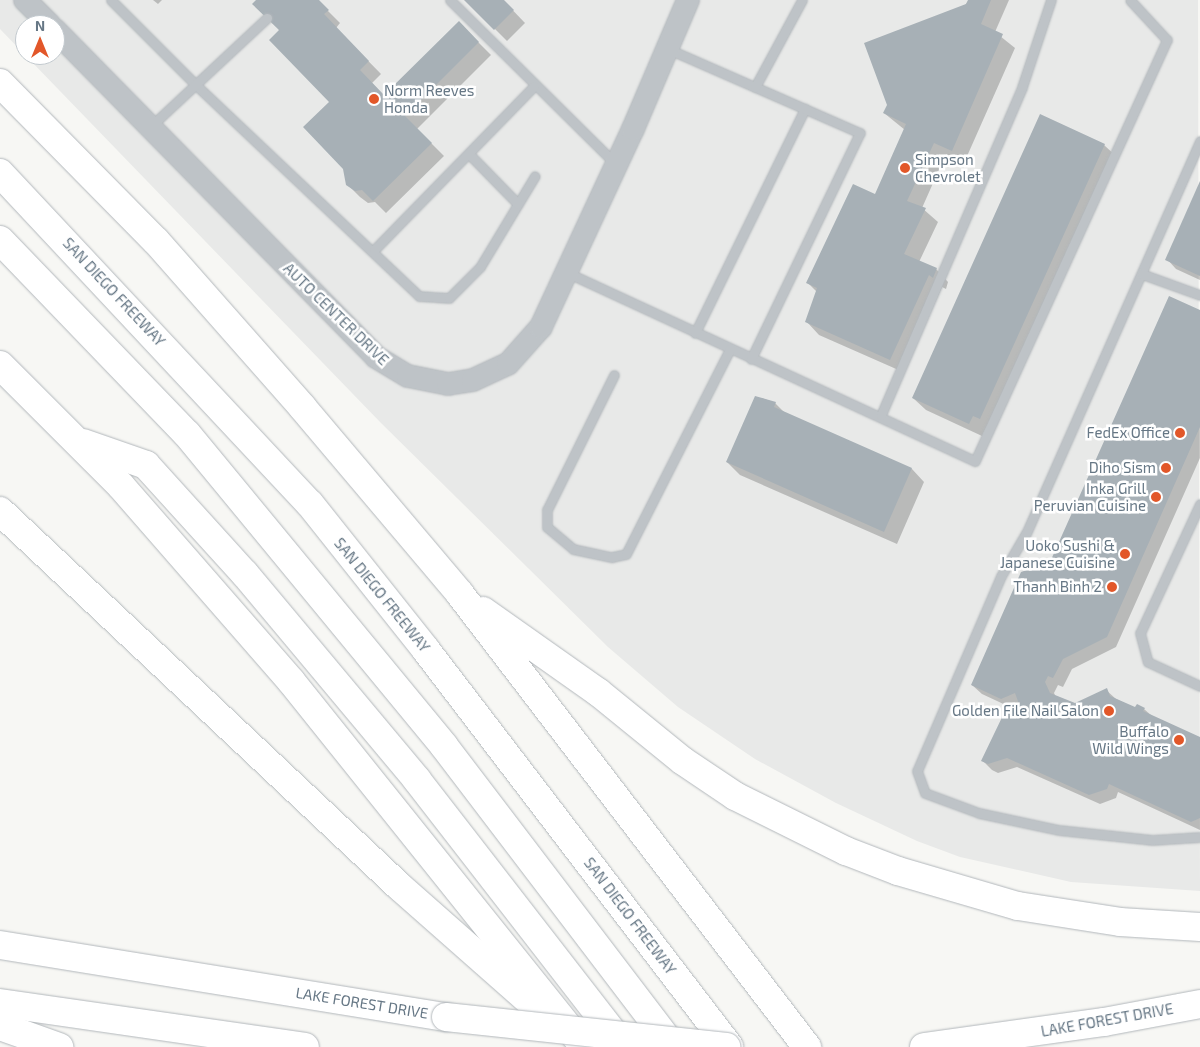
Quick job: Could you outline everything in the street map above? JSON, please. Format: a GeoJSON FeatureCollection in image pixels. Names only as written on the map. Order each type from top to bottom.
{"type":"FeatureCollection","features":[{"type":"Feature","properties":{"kind":"main road"},"geometry":{"type":"LineString","coordinates":[[0,83],[156,241],[303,408],[460,594],[807,1047]]}},
{"type":"Feature","properties":{"kind":"main road","name":"SAN DIEGO FREEWAY"},"geometry":{"type":"LineString","coordinates":[[0,174],[310,504],[432,658],[727,1047]]}},
{"type":"Feature","properties":{"kind":"main road"},"geometry":{"type":"LineString","coordinates":[[0,240],[187,434],[444,746],[673,1047]]}},
{"type":"Feature","properties":{"kind":"main road"},"geometry":{"type":"LineString","coordinates":[[0,365],[121,486],[290,680],[582,1047]]}},
{"type":"Feature","properties":{"kind":"main road"},"geometry":{"type":"LineString","coordinates":[[77,440],[146,466],[245,574],[417,780],[624,1047]]}},
{"type":"Feature","properties":{"kind":"main road"},"geometry":{"type":"LineString","coordinates":[[0,510],[400,887],[582,1047]]}},
{"type":"Feature","properties":{"kind":"main road"},"geometry":{"type":"LineString","coordinates":[[460,594],[598,692],[698,771],[761,812],[846,851],[906,874],[1018,906],[1120,922],[1200,927]]}},
{"type":"Feature","properties":{"kind":"main road","name":"LAKE FOREST DRIVE"},"geometry":{"type":"LineString","coordinates":[[0,945],[446,1017],[727,1047]]}},
{"type":"Feature","properties":{"kind":"main road"},"geometry":{"type":"LineString","coordinates":[[0,1003],[305,1047]]}},
{"type":"Feature","properties":{"kind":"main road","name":"LAKE FOREST DRIVE"},"geometry":{"type":"LineString","coordinates":[[924,1047],[1104,1022],[1200,1004]]}},
{"type":"Feature","properties":{"kind":"main road"},"geometry":{"type":"LineString","coordinates":[[0,1026],[59,1047]]}},
{"type":"Feature","properties":{"kind":"street"},"geometry":{"type":"LineString","coordinates":[[25,0],[40,15]]}},
{"type":"Feature","properties":{"kind":"street","name":"AUTO CENTER DRIVE"},"geometry":{"type":"LineString","coordinates":[[65,40],[376,357],[408,376],[439,383],[460,383],[491,374],[508,364],[541,327],[568,273],[617,165],[688,0]]}},
{"type":"Feature","properties":{"kind":"lane"},"geometry":{"type":"LineString","coordinates":[[112,0],[196,86],[374,250],[419,296],[449,298],[480,267],[535,176]]}},
{"type":"Feature","properties":{"kind":"lane"},"geometry":{"type":"LineString","coordinates":[[450,0],[534,86],[617,165]]}},
{"type":"Feature","properties":{"kind":"lane"},"geometry":{"type":"LineString","coordinates":[[755,87],[802,0]]}},
{"type":"Feature","properties":{"kind":"lane"},"geometry":{"type":"LineString","coordinates":[[881,415],[1022,87],[1051,0]]}},
{"type":"Feature","properties":{"kind":"lane"},"geometry":{"type":"LineString","coordinates":[[568,273],[751,360],[881,415],[974,461],[1167,40],[1130,0]]}},
{"type":"Feature","properties":{"kind":"lane"},"geometry":{"type":"LineString","coordinates":[[150,127],[267,18]]}},
{"type":"Feature","properties":{"kind":"lane"},"geometry":{"type":"LineString","coordinates":[[667,49],[860,133],[751,360]]}},
{"type":"Feature","properties":{"kind":"lane"},"geometry":{"type":"LineString","coordinates":[[374,250],[534,86]]}},
{"type":"Feature","properties":{"kind":"lane"},"geometry":{"type":"LineString","coordinates":[[695,333],[805,108]]}},
{"type":"Feature","properties":{"kind":"lane"},"geometry":{"type":"LineString","coordinates":[[1200,141],[1026,533],[1000,576],[917,771],[926,792],[979,813],[1059,830],[1133,838],[1200,837]]}},
{"type":"Feature","properties":{"kind":"lane"},"geometry":{"type":"LineString","coordinates":[[468,154],[518,204]]}},
{"type":"Feature","properties":{"kind":"lane"},"geometry":{"type":"LineString","coordinates":[[1142,274],[1200,294]]}},
{"type":"Feature","properties":{"kind":"lane"},"geometry":{"type":"LineString","coordinates":[[614,375],[547,510],[547,527],[573,549],[612,557],[626,554],[730,349]]}},
{"type":"Feature","properties":{"kind":"lane"},"geometry":{"type":"LineString","coordinates":[[1200,504],[1140,633],[1148,662],[1200,686]]}},
{"type":"Feature","properties":{"kind":"shaded area"},"geometry":{"type":"Polygon","coordinates":[[[0,0],[1198,0],[1200,891],[1071,882],[960,857],[917,841],[836,803],[755,759],[678,707],[608,647],[381,423],[35,65],[65,65],[65,15],[15,15],[15,45],[0,29],[0,0]]]}},
{"type":"Feature","properties":{"kind":"building","name":"Norm Reeves Honda"},"geometry":{"type":"Polygon","coordinates":[[[256,0],[319,0],[329,10],[324,14],[369,61],[360,70],[384,95],[459,21],[479,42],[405,116],[432,143],[373,201],[362,190],[355,191],[346,185],[343,169],[303,127],[329,102],[269,40],[279,30],[252,4],[256,0]]]}},
{"type":"Feature","properties":{"kind":"building"},"geometry":{"type":"Polygon","coordinates":[[[464,0],[504,0],[514,10],[494,30],[464,0]]]}},
{"type":"Feature","properties":{"kind":"building","name":"Simpson Chevrolet"},"geometry":{"type":"Polygon","coordinates":[[[968,0],[991,0],[981,24],[1003,34],[952,151],[934,143],[907,201],[926,208],[904,254],[937,268],[933,278],[929,275],[890,360],[805,322],[817,288],[806,283],[853,184],[875,194],[906,124],[883,113],[887,105],[864,43],[966,4],[968,0]]]}},
{"type":"Feature","properties":{"kind":"building"},"geometry":{"type":"Polygon","coordinates":[[[1040,114],[1105,144],[980,419],[973,416],[969,424],[912,398],[1040,114]]]}},
{"type":"Feature","properties":{"kind":"building"},"geometry":{"type":"Polygon","coordinates":[[[1200,181],[1200,276],[1165,260],[1200,181]]]}},
{"type":"Feature","properties":{"kind":"building"},"geometry":{"type":"Polygon","coordinates":[[[1169,296],[1200,310],[1200,427],[1107,637],[1063,659],[1053,678],[1048,676],[1045,682],[1050,693],[1075,703],[1107,688],[1110,696],[1135,707],[1137,704],[1145,708],[1143,711],[1200,737],[1200,818],[1191,822],[1109,784],[1107,789],[1089,795],[1007,758],[988,764],[981,761],[1006,709],[1019,704],[1015,693],[1001,699],[971,685],[1021,572],[1050,562],[1169,296]]]}},
{"type":"Feature","properties":{"kind":"building"},"geometry":{"type":"Polygon","coordinates":[[[755,396],[776,402],[774,407],[912,468],[884,532],[726,462],[755,396]]]}},
{"type":"Feature","properties":{"kind":"place","name":"Norm Reeves Honda"},"geometry":{"type":"Point","coordinates":[374,99]}},
{"type":"Feature","properties":{"kind":"place","name":"Simpson Chevrolet"},"geometry":{"type":"Point","coordinates":[905,168]}},
{"type":"Feature","properties":{"kind":"place","name":"FedEx Office"},"geometry":{"type":"Point","coordinates":[1180,433]}},
{"type":"Feature","properties":{"kind":"place","name":"Diho Sism"},"geometry":{"type":"Point","coordinates":[1166,468]}},
{"type":"Feature","properties":{"kind":"place","name":"Inka Grill Peruvian Cuisine"},"geometry":{"type":"Point","coordinates":[1156,497]}},
{"type":"Feature","properties":{"kind":"place","name":"Uoko Sushi & Japanese Cuisine"},"geometry":{"type":"Point","coordinates":[1125,554]}},
{"type":"Feature","properties":{"kind":"place","name":"Thanh Binh 2"},"geometry":{"type":"Point","coordinates":[1112,587]}},
{"type":"Feature","properties":{"kind":"place","name":"Golden File Nail Salon"},"geometry":{"type":"Point","coordinates":[1109,711]}},
{"type":"Feature","properties":{"kind":"place","name":"Buffalo Wild Wings"},"geometry":{"type":"Point","coordinates":[1179,740]}}]}
